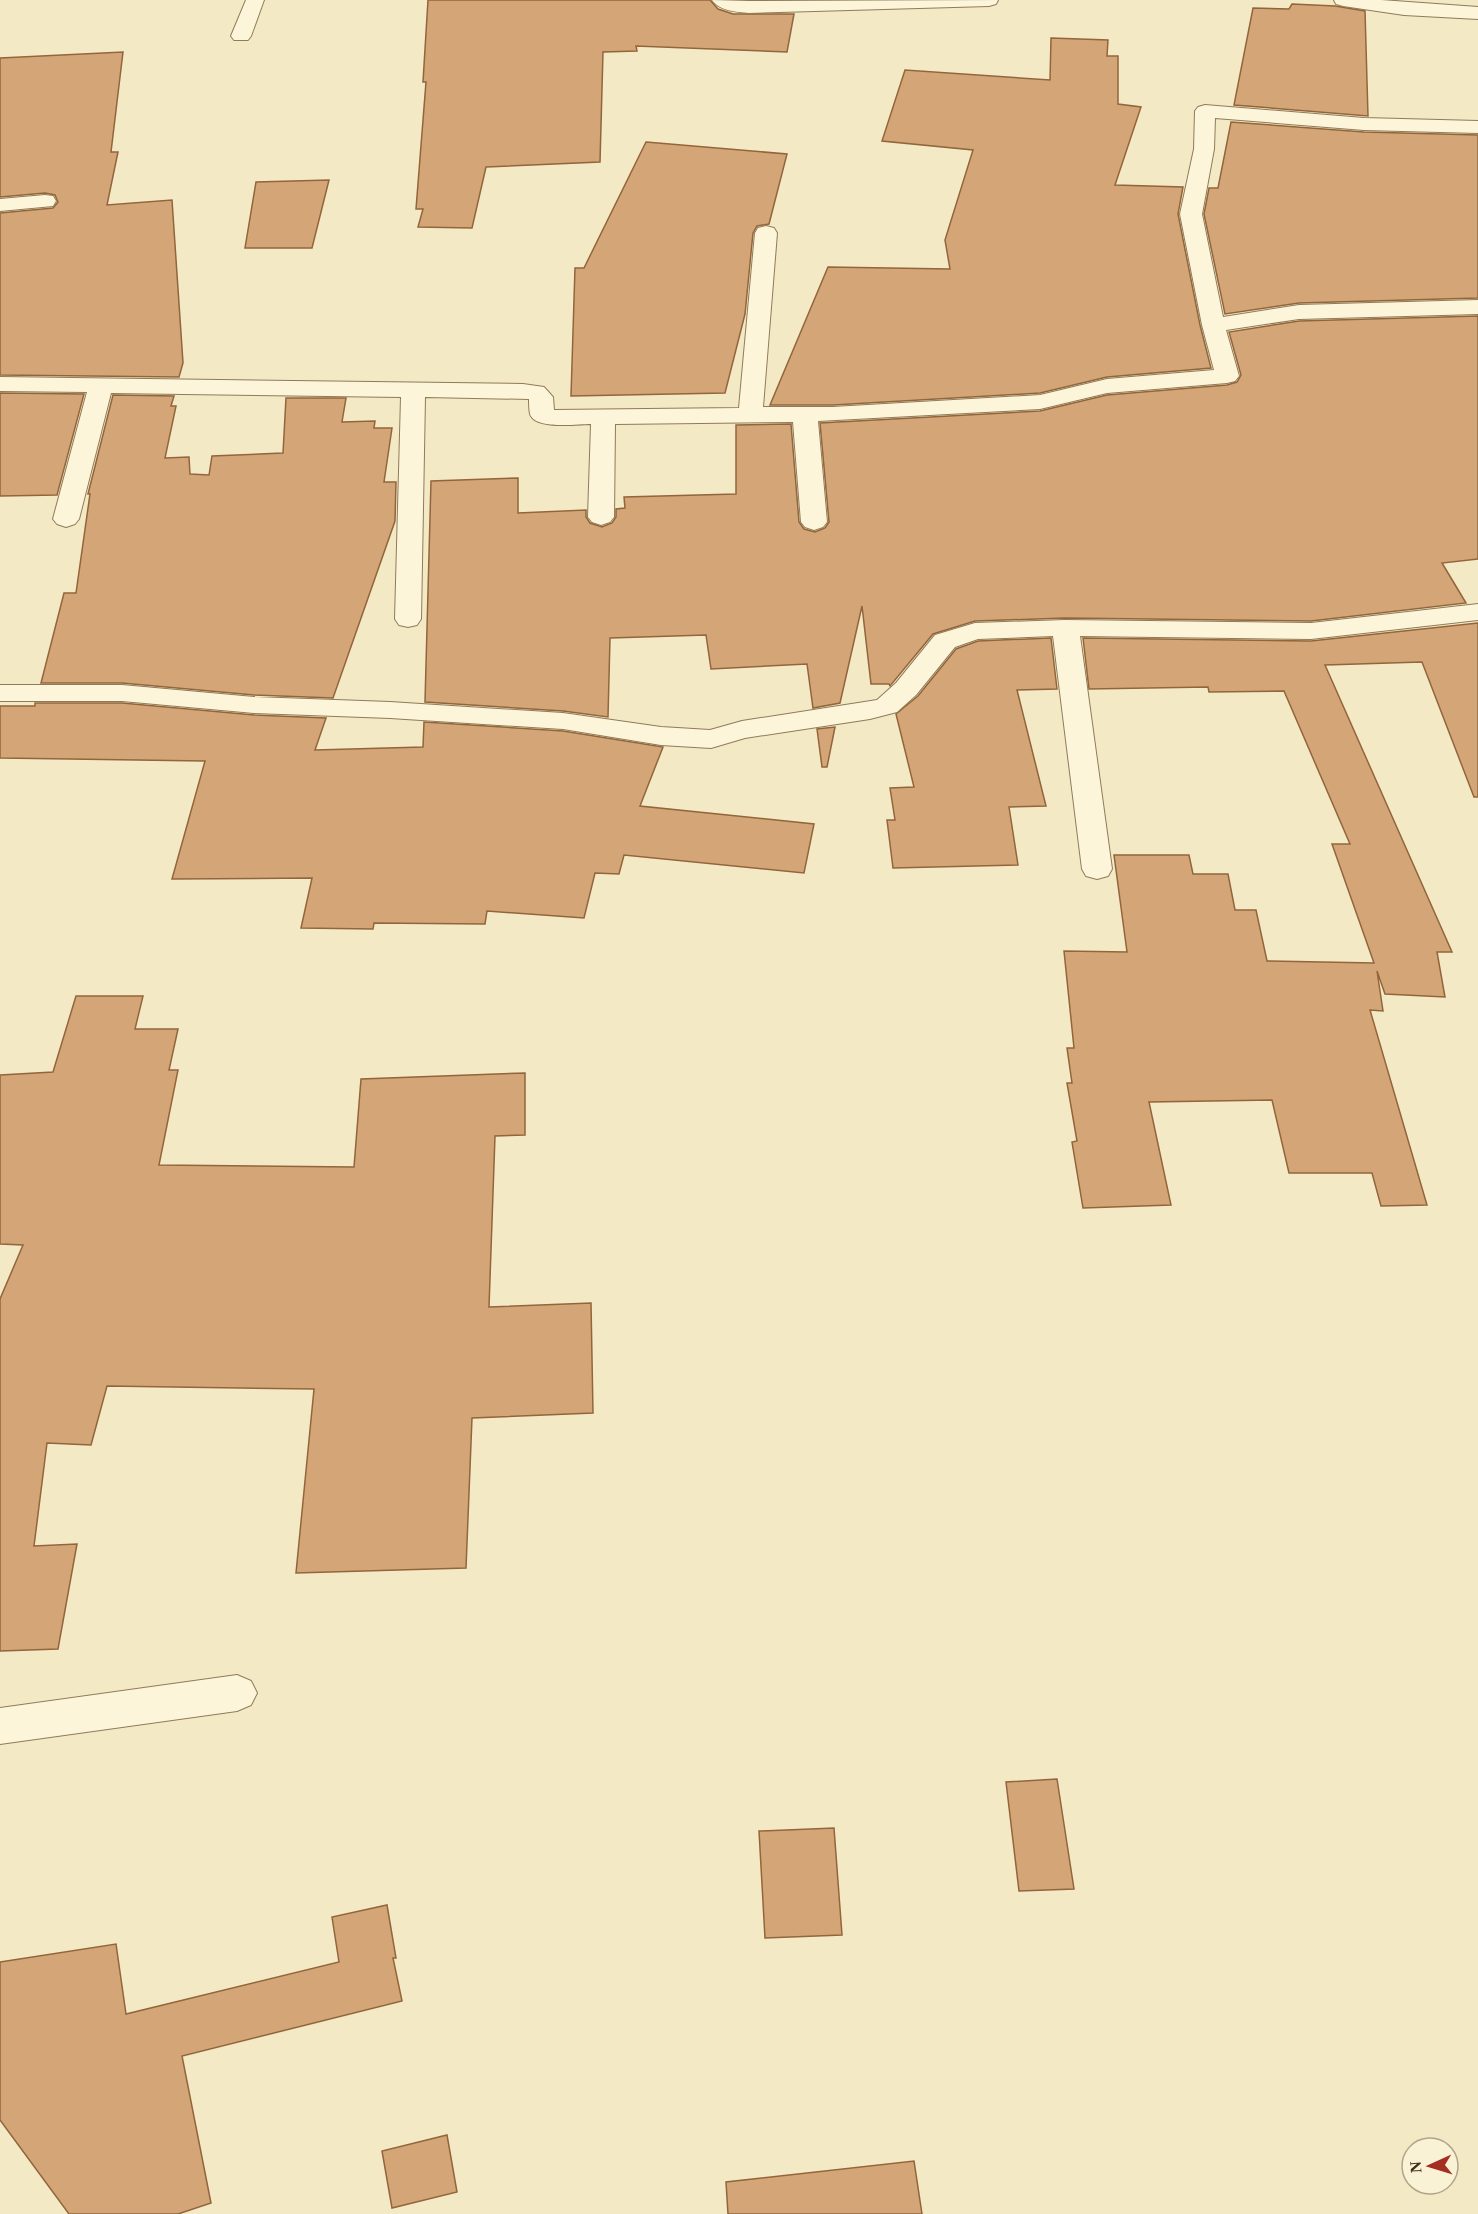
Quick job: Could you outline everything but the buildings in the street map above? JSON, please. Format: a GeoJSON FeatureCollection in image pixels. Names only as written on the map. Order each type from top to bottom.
{"type":"FeatureCollection","features":[{"type":"Feature","properties":{"kind":"street"},"geometry":{"type":"LineString","coordinates":[[241,36],[255,0]]}},
{"type":"Feature","properties":{"kind":"street"},"geometry":{"type":"LineString","coordinates":[[721,0],[735,6],[749,7],[989,0]]}},
{"type":"Feature","properties":{"kind":"street"},"geometry":{"type":"LineString","coordinates":[[1343,0],[1404,9],[1478,13]]}},
{"type":"Feature","properties":{"kind":"street"},"geometry":{"type":"LineString","coordinates":[[0,384],[536,392],[541,397],[542,414],[546,417],[603,417],[805,415],[1040,402],[1107,386],[1227,376],[1213,325],[1191,214],[1204,149],[1205,111],[1364,124],[1478,127]]}},
{"type":"Feature","properties":{"kind":"street"},"geometry":{"type":"LineString","coordinates":[[0,205],[45,201]]}},
{"type":"Feature","properties":{"kind":"street"},"geometry":{"type":"LineString","coordinates":[[750,415],[766,233]]}},
{"type":"Feature","properties":{"kind":"street"},"geometry":{"type":"LineString","coordinates":[[1213,325],[1299,312],[1478,307]]}},
{"type":"Feature","properties":{"kind":"street"},"geometry":{"type":"LineString","coordinates":[[66,519],[101,386]]}},
{"type":"Feature","properties":{"kind":"street"},"geometry":{"type":"LineString","coordinates":[[408,619],[413,389]]}},
{"type":"Feature","properties":{"kind":"street"},"geometry":{"type":"LineString","coordinates":[[805,415],[814,522]]}},
{"type":"Feature","properties":{"kind":"street"},"geometry":{"type":"LineString","coordinates":[[601,517],[603,417]]}},
{"type":"Feature","properties":{"kind":"street"},"geometry":{"type":"LineString","coordinates":[[0,693],[122,693],[254,705],[390,710],[563,721],[661,736],[711,739],[742,730],[870,711],[887,706],[924,670],[945,641],[975,631],[1065,628],[1311,631],[1478,612]]}},
{"type":"Feature","properties":{"kind":"street"},"geometry":{"type":"LineString","coordinates":[[1065,628],[1097,869]]}},
{"type":"Feature","properties":{"kind":"street"},"geometry":{"type":"LineString","coordinates":[[0,1726],[237,1693]]}}]}
